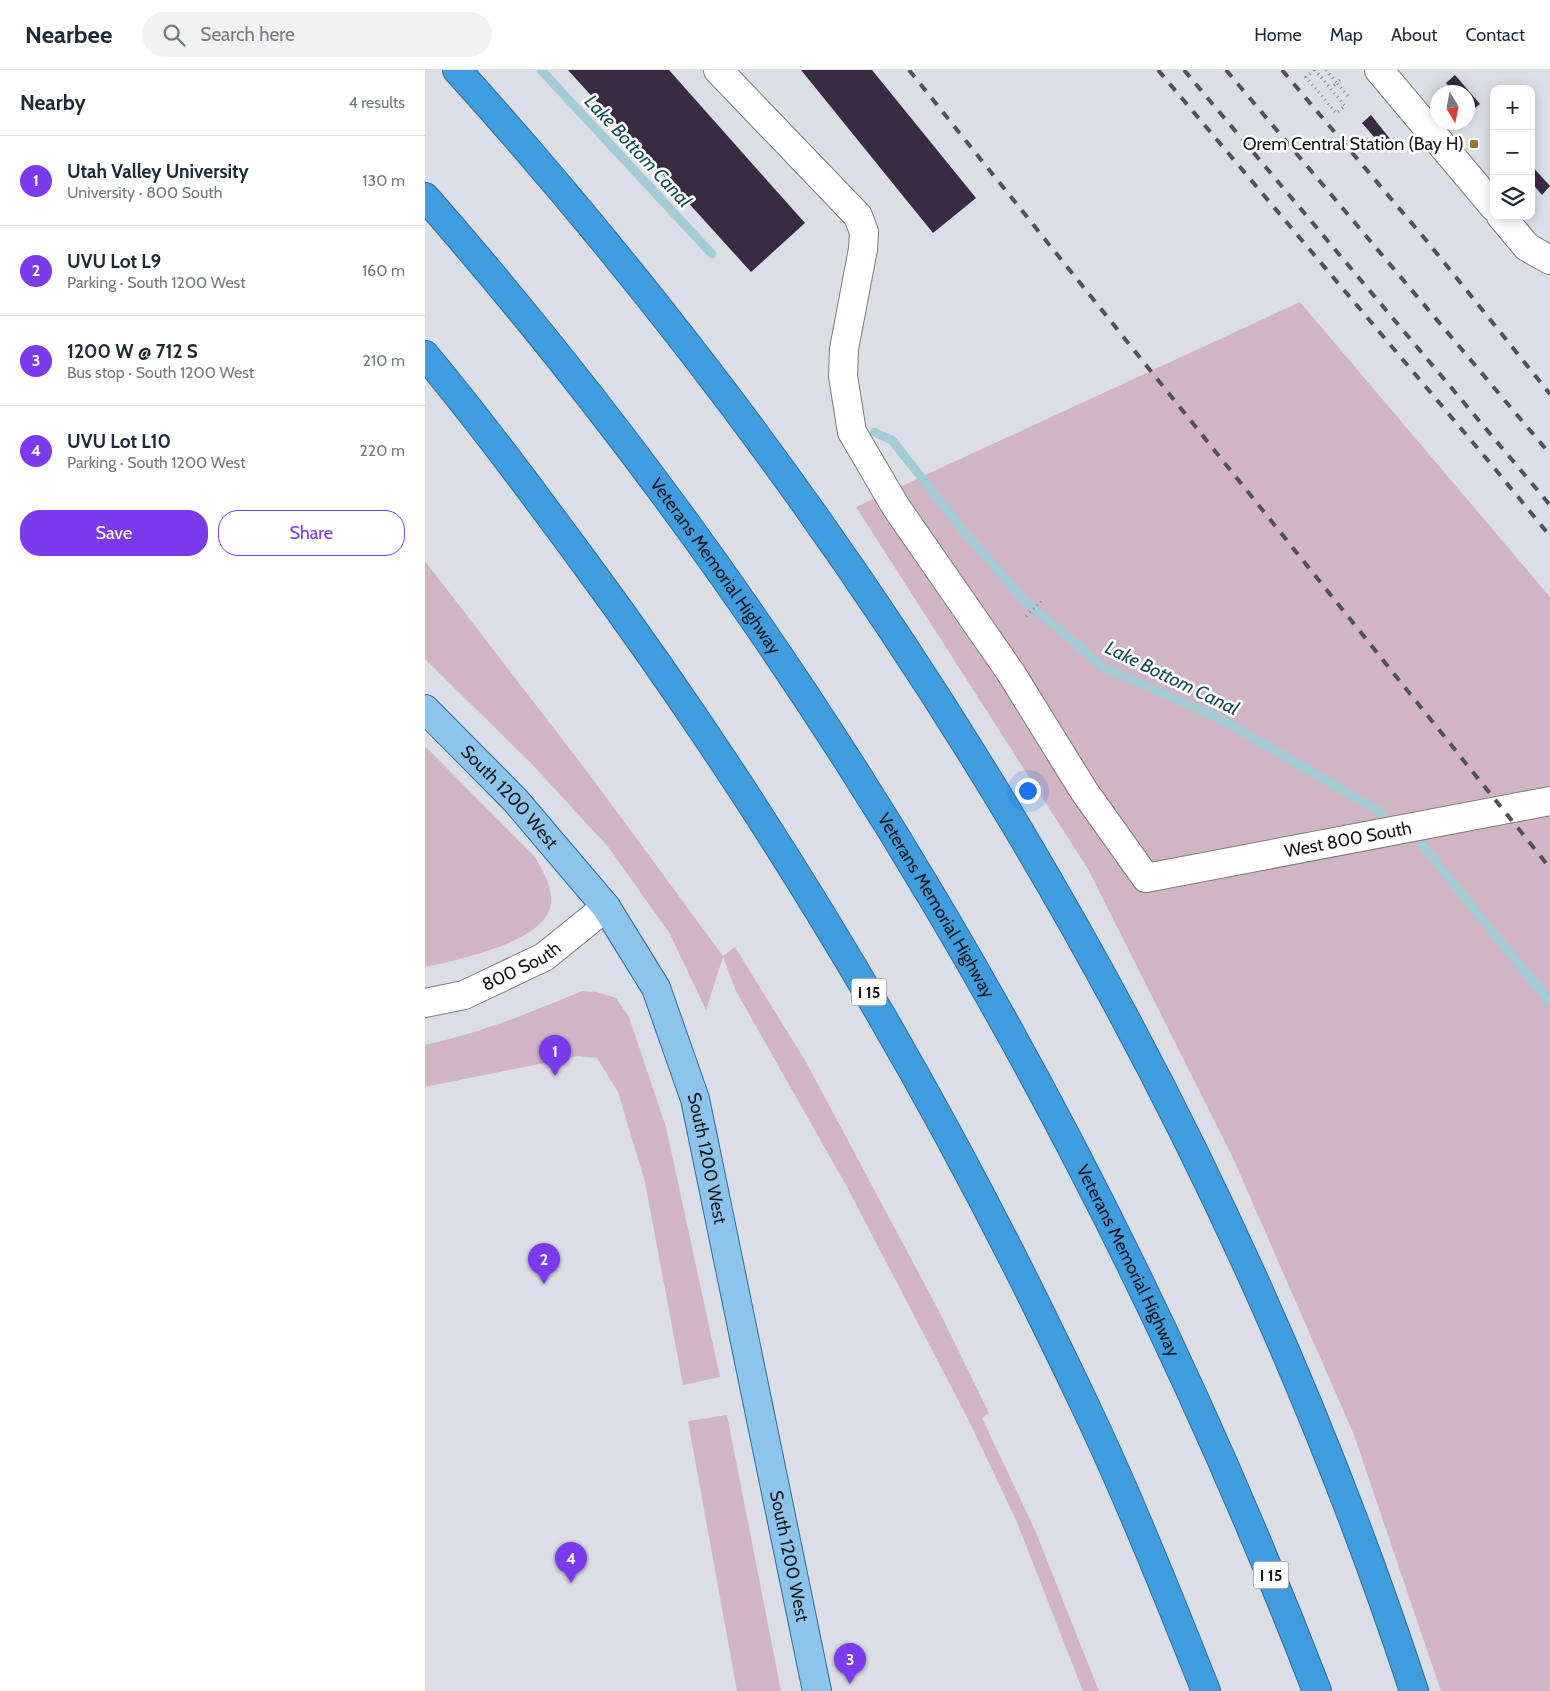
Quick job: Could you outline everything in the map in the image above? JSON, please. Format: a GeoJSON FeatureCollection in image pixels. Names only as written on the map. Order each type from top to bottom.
{"type":"FeatureCollection","features":[{"type":"Feature","properties":{"kind":"highway"},"geometry":{"type":"LineString","coordinates":[[457,70],[564,195],[645,294],[785,478],[912,662],[1051,885],[1116,1000],[1161,1086],[1252,1274],[1332,1462],[1414,1691]]}},
{"type":"Feature","properties":{"kind":"highway","name":"Veterans Memorial Highway"},"geometry":{"type":"LineString","coordinates":[[425,197],[583,388],[732,588],[802,691],[942,912],[1063,1128],[1175,1354],[1223,1460],[1317,1691]]}},
{"type":"Feature","properties":{"kind":"highway","name":"I 15"},"geometry":{"type":"LineString","coordinates":[[425,355],[502,451],[655,657],[769,827],[852,963],[929,1098],[1069,1371],[1132,1508],[1206,1691]]}},
{"type":"Feature","properties":{"kind":"main road","name":"South 1200 West"},"geometry":{"type":"LineString","coordinates":[[425,709],[516,801],[606,907],[656,988],[695,1100],[817,1691]]}},
{"type":"Feature","properties":{"kind":"street","name":"West 800 South"},"geometry":{"type":"LineString","coordinates":[[718,70],[857,216],[864,232],[863,250],[844,358],[845,392],[852,432],[896,507],[1011,673],[1095,807],[1147,878],[1550,801]]}},
{"type":"Feature","properties":{"kind":"street"},"geometry":{"type":"LineString","coordinates":[[1379,70],[1490,202]]}},
{"type":"Feature","properties":{"kind":"street"},"geometry":{"type":"LineString","coordinates":[[1504,220],[1527,247],[1550,260]]}},
{"type":"Feature","properties":{"kind":"street","name":"800 South"},"geometry":{"type":"LineString","coordinates":[[425,1003],[464,995],[544,957],[606,907]]}},
{"type":"Feature","properties":{"kind":"path"},"geometry":{"type":"LineString","coordinates":[[1315,70],[1331,88],[1345,106],[1336,113],[1306,77],[1315,70]]}},
{"type":"Feature","properties":{"kind":"path"},"geometry":{"type":"LineString","coordinates":[[1326,70],[1339,82],[1348,96]]}},
{"type":"Feature","properties":{"kind":"path"},"geometry":{"type":"LineString","coordinates":[[1331,88],[1339,82]]}},
{"type":"Feature","properties":{"kind":"path"},"geometry":{"type":"LineString","coordinates":[[1317,98],[1321,95]]}},
{"type":"Feature","properties":{"kind":"path"},"geometry":{"type":"LineString","coordinates":[[1026,616],[1044,599]]}},
{"type":"Feature","properties":{"kind":"shaded area"},"geometry":{"type":"Polygon","coordinates":[[[1300,302],[1550,597],[1550,1691],[1441,1691],[1354,1435],[1233,1158],[1088,869],[856,507],[1300,302]]]}},
{"type":"Feature","properties":{"kind":"shaded area"},"geometry":{"type":"Polygon","coordinates":[[[425,561],[589,774],[723,956],[735,947],[806,1062],[940,1313],[989,1413],[982,1418],[1035,1530],[1099,1691],[1083,1691],[1016,1520],[969,1421],[847,1187],[736,991],[723,957],[706,1010],[670,934],[609,848],[530,762],[425,659],[425,561]]]}},
{"type":"Feature","properties":{"kind":"shaded area"},"geometry":{"type":"Polygon","coordinates":[[[425,746],[535,857],[548,883],[551,904],[549,911],[541,922],[529,932],[512,941],[474,955],[425,967],[425,746]]]}},
{"type":"Feature","properties":{"kind":"shaded area"},"geometry":{"type":"Polygon","coordinates":[[[582,991],[597,992],[616,998],[629,1017],[666,1127],[720,1377],[683,1385],[645,1182],[618,1092],[597,1058],[578,1056],[425,1087],[425,1045],[505,1022],[582,991]]]}},
{"type":"Feature","properties":{"kind":"shaded area"},"geometry":{"type":"Polygon","coordinates":[[[727,1415],[781,1691],[737,1691],[688,1421],[727,1415]]]}},
{"type":"Feature","properties":{"kind":"building"},"geometry":{"type":"Polygon","coordinates":[[[568,70],[669,70],[805,223],[751,272],[568,70]]]}},
{"type":"Feature","properties":{"kind":"building"},"geometry":{"type":"Polygon","coordinates":[[[801,70],[872,70],[976,198],[933,233],[801,70]]]}},
{"type":"Feature","properties":{"kind":"building"},"geometry":{"type":"Polygon","coordinates":[[[1455,75],[1464,85],[1448,85],[1446,83],[1455,75]]]}},
{"type":"Feature","properties":{"kind":"building"},"geometry":{"type":"Polygon","coordinates":[[[1475,98],[1480,104],[1475,108],[1475,98]]]}},
{"type":"Feature","properties":{"kind":"building"},"geometry":{"type":"Polygon","coordinates":[[[1371,115],[1395,145],[1387,152],[1362,123],[1371,115]]]}},
{"type":"Feature","properties":{"kind":"building"},"geometry":{"type":"Polygon","coordinates":[[[1535,169],[1550,186],[1542,195],[1535,187],[1535,169]]]}},
{"type":"Feature","properties":{"kind":"waterway","name":"Lake Bottom Canal"},"geometry":{"type":"LineString","coordinates":[[541,70],[712,254]]}},
{"type":"Feature","properties":{"kind":"waterway","name":"Lake Bottom Canal"},"geometry":{"type":"LineString","coordinates":[[874,432],[892,440],[962,529],[1023,599],[1103,667],[1221,719],[1382,813]]}},
{"type":"Feature","properties":{"kind":"waterway","name":"Lake Bottom Canal"},"geometry":{"type":"LineString","coordinates":[[1422,845],[1550,1002]]}},
{"type":"Feature","properties":{"kind":"railway"},"geometry":{"type":"LineString","coordinates":[[909,70],[1550,868]]}},
{"type":"Feature","properties":{"kind":"railway"},"geometry":{"type":"LineString","coordinates":[[1158,70],[1550,536]]}},
{"type":"Feature","properties":{"kind":"railway"},"geometry":{"type":"LineString","coordinates":[[1184,70],[1550,505]]}},
{"type":"Feature","properties":{"kind":"railway"},"geometry":{"type":"LineString","coordinates":[[1226,70],[1550,454]]}},
{"type":"Feature","properties":{"kind":"railway"},"geometry":{"type":"LineString","coordinates":[[1282,70],[1426,240],[1550,394]]}},
{"type":"Feature","properties":{"kind":"place","name":"Orem Central Station (Bay H)"},"geometry":{"type":"Point","coordinates":[1474,144]}},
{"type":"Feature","properties":{"kind":"place","name":"Utah Valley University"},"geometry":{"type":"Point","coordinates":[555,1076]}},
{"type":"Feature","properties":{"kind":"place","name":"UVU Lot L9"},"geometry":{"type":"Point","coordinates":[544,1284]}},
{"type":"Feature","properties":{"kind":"place","name":"UVU Lot L10"},"geometry":{"type":"Point","coordinates":[571,1583]}},
{"type":"Feature","properties":{"kind":"place","name":"1200 W @ 712 S"},"geometry":{"type":"Point","coordinates":[850,1684]}}]}
